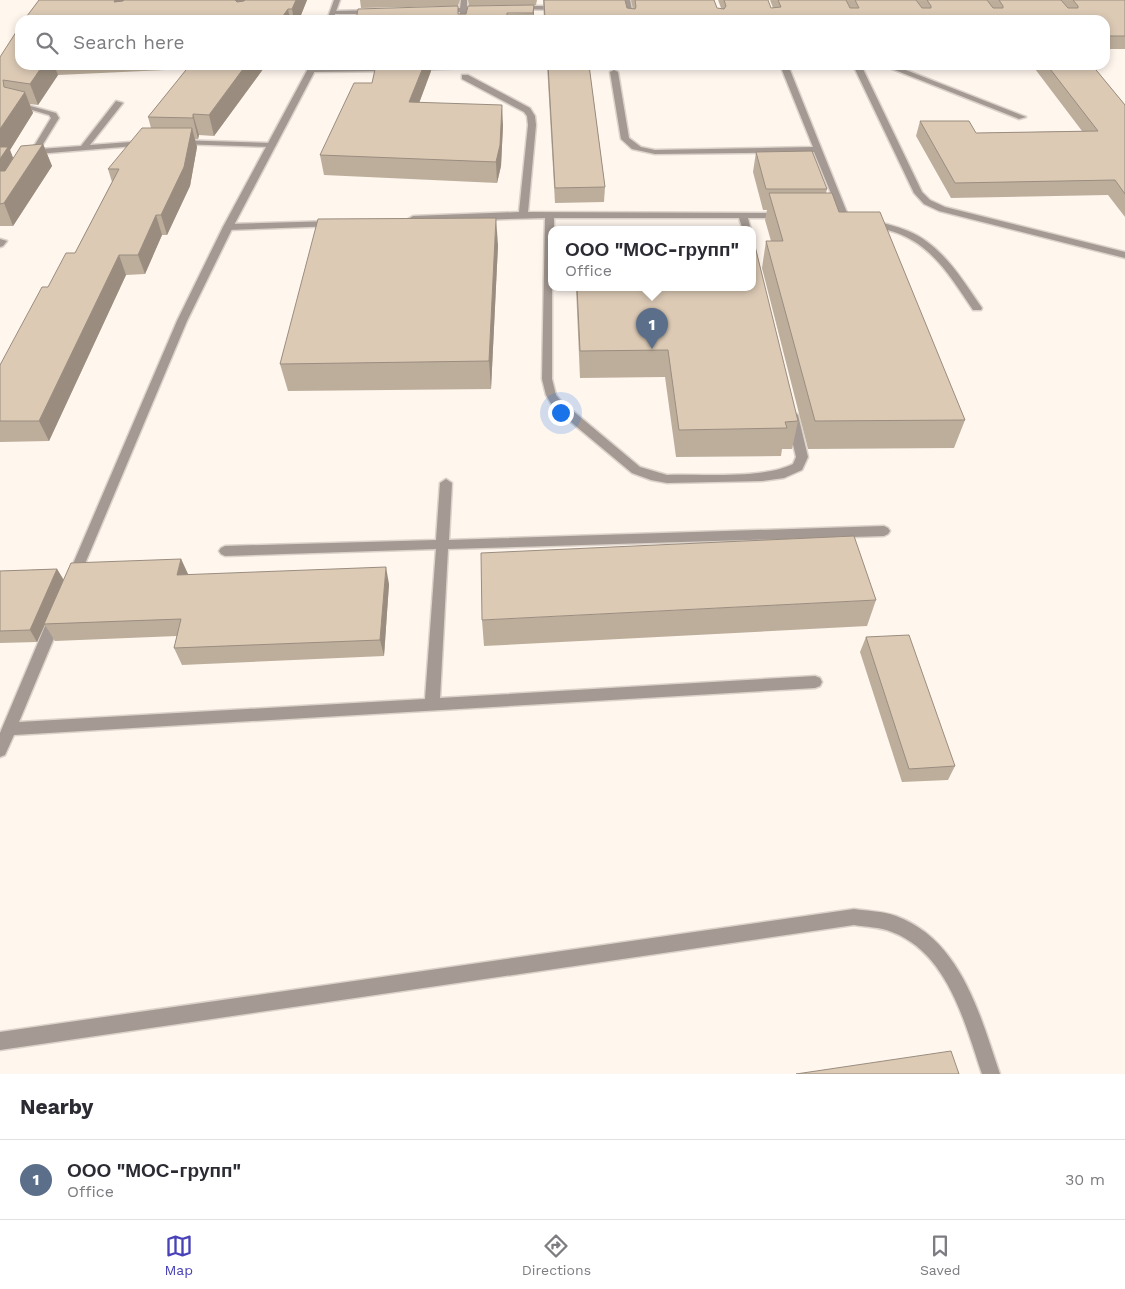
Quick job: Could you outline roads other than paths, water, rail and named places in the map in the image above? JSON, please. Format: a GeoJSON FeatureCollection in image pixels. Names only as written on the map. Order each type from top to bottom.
{"type":"FeatureCollection","features":[{"type":"Feature","properties":{"kind":"street"},"geometry":{"type":"LineString","coordinates":[[331,15],[337,0]]}},
{"type":"Feature","properties":{"kind":"street"},"geometry":{"type":"LineString","coordinates":[[464,0],[464,15]]}},
{"type":"Feature","properties":{"kind":"street"},"geometry":{"type":"LineString","coordinates":[[537,0],[537,8]]}},
{"type":"Feature","properties":{"kind":"street"},"geometry":{"type":"LineString","coordinates":[[618,7],[628,3]]}},
{"type":"Feature","properties":{"kind":"street"},"geometry":{"type":"LineString","coordinates":[[510,8],[537,8],[550,11],[570,8]]}},
{"type":"Feature","properties":{"kind":"street"},"geometry":{"type":"LineString","coordinates":[[434,12],[492,9]]}},
{"type":"Feature","properties":{"kind":"street"},"geometry":{"type":"LineString","coordinates":[[343,15],[378,12]]}},
{"type":"Feature","properties":{"kind":"street"},"geometry":{"type":"LineString","coordinates":[[71,582],[182,321],[228,226],[311,70]]}},
{"type":"Feature","properties":{"kind":"street"},"geometry":{"type":"LineString","coordinates":[[786,70],[817,149],[848,217],[911,235],[928,245],[977,308]]}},
{"type":"Feature","properties":{"kind":"street"},"geometry":{"type":"LineString","coordinates":[[859,70],[918,193],[927,202],[942,209],[1125,254]]}},
{"type":"Feature","properties":{"kind":"street"},"geometry":{"type":"LineString","coordinates":[[899,70],[1022,117]]}},
{"type":"Feature","properties":{"kind":"street"},"geometry":{"type":"LineString","coordinates":[[614,72],[625,139],[630,145],[638,149],[655,152],[817,149]]}},
{"type":"Feature","properties":{"kind":"street"},"geometry":{"type":"LineString","coordinates":[[465,77],[527,110],[531,116],[532,124],[523,215]]}},
{"type":"Feature","properties":{"kind":"street"},"geometry":{"type":"LineString","coordinates":[[84,147],[119,103]]}},
{"type":"Feature","properties":{"kind":"street"},"geometry":{"type":"LineString","coordinates":[[16,104],[52,113],[55,118],[25,168]]}},
{"type":"Feature","properties":{"kind":"street"},"geometry":{"type":"LineString","coordinates":[[35,152],[156,142]]}},
{"type":"Feature","properties":{"kind":"street"},"geometry":{"type":"LineString","coordinates":[[170,142],[272,145]]}},
{"type":"Feature","properties":{"kind":"street"},"geometry":{"type":"LineString","coordinates":[[407,220],[523,215],[789,215]]}},
{"type":"Feature","properties":{"kind":"street"},"geometry":{"type":"LineString","coordinates":[[550,215],[550,226]]}},
{"type":"Feature","properties":{"kind":"street"},"geometry":{"type":"LineString","coordinates":[[743,215],[745,226]]}},
{"type":"Feature","properties":{"kind":"street"},"geometry":{"type":"LineString","coordinates":[[228,226],[340,224]]}},
{"type":"Feature","properties":{"kind":"street"},"geometry":{"type":"LineString","coordinates":[[549,291],[547,379],[551,395],[557,404],[636,470],[651,476],[667,479],[762,477],[784,474],[798,467],[802,457],[789,401]]}},
{"type":"Feature","properties":{"kind":"street"},"geometry":{"type":"LineString","coordinates":[[432,704],[446,483]]}},
{"type":"Feature","properties":{"kind":"street"},"geometry":{"type":"LineString","coordinates":[[225,551],[884,531]]}},
{"type":"Feature","properties":{"kind":"street"},"geometry":{"type":"LineString","coordinates":[[0,750],[62,605]]}},
{"type":"Feature","properties":{"kind":"street"},"geometry":{"type":"LineString","coordinates":[[9,729],[815,682]]}},
{"type":"Feature","properties":{"kind":"street"},"geometry":{"type":"LineString","coordinates":[[0,1041],[854,917],[898,925],[933,948],[962,993],[992,1074]]}},
{"type":"Feature","properties":{"kind":"place","name":"ООО \"МОС-групп\""},"geometry":{"type":"Point","coordinates":[652,349]}}]}
